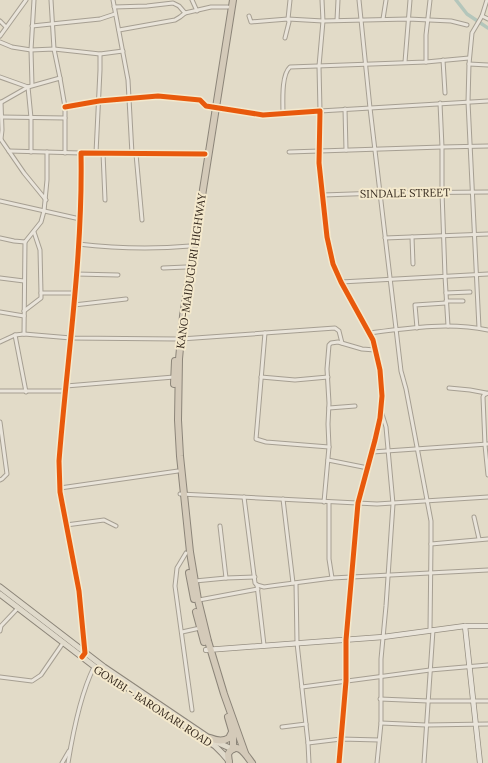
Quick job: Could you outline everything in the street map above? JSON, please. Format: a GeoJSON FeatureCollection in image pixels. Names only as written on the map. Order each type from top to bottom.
{"type":"FeatureCollection","features":[{"type":"Feature","properties":{"kind":"highway","name":"KANO-MAIDUGURI HIGHWAY"},"geometry":{"type":"LineString","coordinates":[[230,0],[174,377],[174,426],[178,471],[198,600],[208,650],[232,730],[232,749]]}},
{"type":"Feature","properties":{"kind":"highway","name":"KANO-MAIDUGURI HIGHWAY"},"geometry":{"type":"LineString","coordinates":[[233,0],[186,267],[179,339],[178,420],[186,553],[194,601],[200,628],[245,753],[252,763]]}},
{"type":"Feature","properties":{"kind":"highway"},"geometry":{"type":"LineString","coordinates":[[210,738],[220,741],[225,740],[231,736],[232,730]]}},
{"type":"Feature","properties":{"kind":"highway"},"geometry":{"type":"LineString","coordinates":[[229,762],[228,754],[232,749],[239,748],[245,753]]}},
{"type":"Feature","properties":{"kind":"main road","name":"GOMBI - BAROMARI ROAD"},"geometry":{"type":"LineString","coordinates":[[0,587],[96,665],[215,746],[229,762]]}},
{"type":"Feature","properties":{"kind":"main road","name":"GOMBI - BAROMARI ROAD"},"geometry":{"type":"LineString","coordinates":[[0,594],[63,643],[83,655]]}},
{"type":"Feature","properties":{"kind":"main road","name":"GOMBI - BAROMARI ROAD"},"geometry":{"type":"LineString","coordinates":[[96,665],[210,738],[232,749]]}},
{"type":"Feature","properties":{"kind":"street"},"geometry":{"type":"LineString","coordinates":[[0,36],[26,0]]}},
{"type":"Feature","properties":{"kind":"street"},"geometry":{"type":"LineString","coordinates":[[32,85],[31,50],[34,0]]}},
{"type":"Feature","properties":{"kind":"street"},"geometry":{"type":"LineString","coordinates":[[51,0],[54,49],[66,107],[65,153]]}},
{"type":"Feature","properties":{"kind":"street"},"geometry":{"type":"LineString","coordinates":[[113,0],[128,80],[134,154],[142,220]]}},
{"type":"Feature","properties":{"kind":"street"},"geometry":{"type":"LineString","coordinates":[[192,0],[197,11]]}},
{"type":"Feature","properties":{"kind":"street"},"geometry":{"type":"LineString","coordinates":[[285,38],[290,22],[288,19],[290,0]]}},
{"type":"Feature","properties":{"kind":"street"},"geometry":{"type":"LineString","coordinates":[[322,0],[323,21],[319,66],[319,163],[327,237],[334,264],[341,282],[373,340],[380,370],[382,396],[375,440],[358,503],[346,640],[346,681],[339,763]]}},
{"type":"Feature","properties":{"kind":"street"},"geometry":{"type":"LineString","coordinates":[[337,20],[338,0]]}},
{"type":"Feature","properties":{"kind":"street"},"geometry":{"type":"LineString","coordinates":[[359,0],[370,108],[401,371],[406,389],[428,502],[432,544],[430,574],[430,670],[424,763]]}},
{"type":"Feature","properties":{"kind":"street"},"geometry":{"type":"LineString","coordinates":[[383,19],[386,0]]}},
{"type":"Feature","properties":{"kind":"street"},"geometry":{"type":"LineString","coordinates":[[405,62],[410,0]]}},
{"type":"Feature","properties":{"kind":"street"},"geometry":{"type":"LineString","coordinates":[[426,62],[430,0]]}},
{"type":"Feature","properties":{"kind":"street"},"geometry":{"type":"LineString","coordinates":[[479,328],[468,102],[469,58],[472,33],[482,16],[487,0]]}},
{"type":"Feature","properties":{"kind":"street"},"geometry":{"type":"LineString","coordinates":[[114,7],[147,6],[173,3],[179,6],[185,13]]}},
{"type":"Feature","properties":{"kind":"street"},"geometry":{"type":"LineString","coordinates":[[119,30],[175,20],[185,13],[211,7],[228,7]]}},
{"type":"Feature","properties":{"kind":"street"},"geometry":{"type":"LineString","coordinates":[[32,26],[100,19],[115,14]]}},
{"type":"Feature","properties":{"kind":"street"},"geometry":{"type":"LineString","coordinates":[[249,16],[251,22],[288,19],[323,21],[408,19],[451,22],[467,25]]}},
{"type":"Feature","properties":{"kind":"street"},"geometry":{"type":"LineString","coordinates":[[482,16],[488,19]]}},
{"type":"Feature","properties":{"kind":"street"},"geometry":{"type":"LineString","coordinates":[[0,21],[6,27]]}},
{"type":"Feature","properties":{"kind":"street"},"geometry":{"type":"LineString","coordinates":[[0,42],[12,47],[31,50],[54,49],[100,54],[123,51]]}},
{"type":"Feature","properties":{"kind":"street"},"geometry":{"type":"LineString","coordinates":[[96,153],[100,54]]}},
{"type":"Feature","properties":{"kind":"street"},"geometry":{"type":"LineString","coordinates":[[283,114],[283,90],[288,69],[290,67],[426,62],[469,58]]}},
{"type":"Feature","properties":{"kind":"street"},"geometry":{"type":"LineString","coordinates":[[444,60],[445,92]]}},
{"type":"Feature","properties":{"kind":"street"},"geometry":{"type":"LineString","coordinates":[[469,64],[488,64]]}},
{"type":"Feature","properties":{"kind":"street"},"geometry":{"type":"LineString","coordinates":[[0,77],[28,87]]}},
{"type":"Feature","properties":{"kind":"street"},"geometry":{"type":"LineString","coordinates":[[46,200],[0,139],[2,117],[1,103],[32,85],[60,78]]}},
{"type":"Feature","properties":{"kind":"street"},"geometry":{"type":"LineString","coordinates":[[28,87],[31,118],[31,152]]}},
{"type":"Feature","properties":{"kind":"street"},"geometry":{"type":"LineString","coordinates":[[66,107],[98,101],[158,96],[200,100],[206,106],[263,115],[488,101]]}},
{"type":"Feature","properties":{"kind":"street"},"geometry":{"type":"LineString","coordinates":[[440,104],[443,236],[448,326]]}},
{"type":"Feature","properties":{"kind":"street"},"geometry":{"type":"LineString","coordinates":[[345,110],[346,150]]}},
{"type":"Feature","properties":{"kind":"street"},"geometry":{"type":"LineString","coordinates":[[2,117],[65,118]]}},
{"type":"Feature","properties":{"kind":"street"},"geometry":{"type":"LineString","coordinates":[[289,152],[488,146]]}},
{"type":"Feature","properties":{"kind":"street"},"geometry":{"type":"LineString","coordinates":[[9,151],[205,154]]}},
{"type":"Feature","properties":{"kind":"street"},"geometry":{"type":"LineString","coordinates":[[24,334],[25,242],[34,232],[44,211],[46,200],[47,152]]}},
{"type":"Feature","properties":{"kind":"street"},"geometry":{"type":"LineString","coordinates":[[81,153],[82,197],[74,305],[59,461],[60,488],[78,591],[83,655]]}},
{"type":"Feature","properties":{"kind":"street"},"geometry":{"type":"LineString","coordinates":[[104,153],[106,200]]}},
{"type":"Feature","properties":{"kind":"street","name":"SINDALE STREET"},"geometry":{"type":"LineString","coordinates":[[323,195],[488,192]]}},
{"type":"Feature","properties":{"kind":"street"},"geometry":{"type":"LineString","coordinates":[[0,201],[80,219]]}},
{"type":"Feature","properties":{"kind":"street"},"geometry":{"type":"LineString","coordinates":[[24,311],[41,298],[40,250],[34,232]]}},
{"type":"Feature","properties":{"kind":"street"},"geometry":{"type":"LineString","coordinates":[[385,238],[488,234]]}},
{"type":"Feature","properties":{"kind":"street"},"geometry":{"type":"LineString","coordinates":[[412,237],[413,264]]}},
{"type":"Feature","properties":{"kind":"street"},"geometry":{"type":"LineString","coordinates":[[0,238],[25,242]]}},
{"type":"Feature","properties":{"kind":"street"},"geometry":{"type":"LineString","coordinates":[[78,244],[170,248],[190,246]]}},
{"type":"Feature","properties":{"kind":"street"},"geometry":{"type":"LineString","coordinates":[[164,268],[186,267]]}},
{"type":"Feature","properties":{"kind":"street"},"geometry":{"type":"LineString","coordinates":[[76,274],[118,275]]}},
{"type":"Feature","properties":{"kind":"street"},"geometry":{"type":"LineString","coordinates":[[341,282],[488,274]]}},
{"type":"Feature","properties":{"kind":"street"},"geometry":{"type":"LineString","coordinates":[[0,278],[24,281]]}},
{"type":"Feature","properties":{"kind":"street"},"geometry":{"type":"LineString","coordinates":[[446,293],[470,292]]}},
{"type":"Feature","properties":{"kind":"street"},"geometry":{"type":"LineString","coordinates":[[41,294],[75,293]]}},
{"type":"Feature","properties":{"kind":"street"},"geometry":{"type":"LineString","coordinates":[[74,305],[126,299]]}},
{"type":"Feature","properties":{"kind":"street"},"geometry":{"type":"LineString","coordinates":[[417,328],[415,305],[463,301]]}},
{"type":"Feature","properties":{"kind":"street"},"geometry":{"type":"LineString","coordinates":[[0,312],[24,316]]}},
{"type":"Feature","properties":{"kind":"street"},"geometry":{"type":"LineString","coordinates":[[369,333],[448,326],[488,330]]}},
{"type":"Feature","properties":{"kind":"street"},"geometry":{"type":"LineString","coordinates":[[0,342],[15,335],[24,334],[71,338],[179,339],[335,328],[340,331],[342,343]]}},
{"type":"Feature","properties":{"kind":"street"},"geometry":{"type":"LineString","coordinates":[[265,333],[256,439],[266,442],[329,447]]}},
{"type":"Feature","properties":{"kind":"street"},"geometry":{"type":"LineString","coordinates":[[15,335],[26,392]]}},
{"type":"Feature","properties":{"kind":"street"},"geometry":{"type":"LineString","coordinates":[[324,502],[329,447],[329,345],[334,342],[362,349],[375,350]]}},
{"type":"Feature","properties":{"kind":"street"},"geometry":{"type":"LineString","coordinates":[[66,386],[174,377]]}},
{"type":"Feature","properties":{"kind":"street"},"geometry":{"type":"LineString","coordinates":[[261,377],[295,380],[328,377]]}},
{"type":"Feature","properties":{"kind":"street"},"geometry":{"type":"LineString","coordinates":[[449,388],[487,393]]}},
{"type":"Feature","properties":{"kind":"street"},"geometry":{"type":"LineString","coordinates":[[0,391],[66,391]]}},
{"type":"Feature","properties":{"kind":"street"},"geometry":{"type":"LineString","coordinates":[[487,393],[483,397],[488,475]]}},
{"type":"Feature","properties":{"kind":"street"},"geometry":{"type":"LineString","coordinates":[[329,408],[355,406]]}},
{"type":"Feature","properties":{"kind":"street"},"geometry":{"type":"LineString","coordinates":[[377,763],[381,723],[380,677],[389,575],[393,504],[386,427],[381,409]]}},
{"type":"Feature","properties":{"kind":"street"},"geometry":{"type":"LineString","coordinates":[[0,422],[7,474],[0,480]]}},
{"type":"Feature","properties":{"kind":"street"},"geometry":{"type":"LineString","coordinates":[[372,452],[487,444]]}},
{"type":"Feature","properties":{"kind":"street"},"geometry":{"type":"LineString","coordinates":[[328,460],[368,468]]}},
{"type":"Feature","properties":{"kind":"street"},"geometry":{"type":"LineString","coordinates":[[60,488],[178,471]]}},
{"type":"Feature","properties":{"kind":"street"},"geometry":{"type":"LineString","coordinates":[[182,494],[324,502],[393,504],[488,497]]}},
{"type":"Feature","properties":{"kind":"street"},"geometry":{"type":"LineString","coordinates":[[244,497],[255,577],[258,585],[264,645]]}},
{"type":"Feature","properties":{"kind":"street"},"geometry":{"type":"LineString","coordinates":[[283,499],[294,583],[297,643],[309,763]]}},
{"type":"Feature","properties":{"kind":"street"},"geometry":{"type":"LineString","coordinates":[[329,502],[329,559],[332,578]]}},
{"type":"Feature","properties":{"kind":"street"},"geometry":{"type":"LineString","coordinates":[[474,517],[479,539]]}},
{"type":"Feature","properties":{"kind":"street"},"geometry":{"type":"LineString","coordinates":[[66,525],[104,520],[116,526]]}},
{"type":"Feature","properties":{"kind":"street"},"geometry":{"type":"LineString","coordinates":[[220,526],[226,578]]}},
{"type":"Feature","properties":{"kind":"street"},"geometry":{"type":"LineString","coordinates":[[432,544],[488,538]]}},
{"type":"Feature","properties":{"kind":"street"},"geometry":{"type":"LineString","coordinates":[[186,553],[177,568],[175,586],[192,710]]}},
{"type":"Feature","properties":{"kind":"street"},"geometry":{"type":"LineString","coordinates":[[258,585],[264,586],[332,578],[488,570]]}},
{"type":"Feature","properties":{"kind":"street"},"geometry":{"type":"LineString","coordinates":[[195,581],[255,577]]}},
{"type":"Feature","properties":{"kind":"street"},"geometry":{"type":"LineString","coordinates":[[198,600],[258,589]]}},
{"type":"Feature","properties":{"kind":"street"},"geometry":{"type":"LineString","coordinates":[[0,631],[1,626],[18,608]]}},
{"type":"Feature","properties":{"kind":"street"},"geometry":{"type":"LineString","coordinates":[[465,626],[480,763]]}},
{"type":"Feature","properties":{"kind":"street"},"geometry":{"type":"LineString","coordinates":[[208,650],[383,637],[465,626],[488,626]]}},
{"type":"Feature","properties":{"kind":"street"},"geometry":{"type":"LineString","coordinates":[[182,632],[200,628]]}},
{"type":"Feature","properties":{"kind":"street"},"geometry":{"type":"LineString","coordinates":[[0,676],[32,681],[41,675],[63,643]]}},
{"type":"Feature","properties":{"kind":"street"},"geometry":{"type":"LineString","coordinates":[[68,763],[76,723],[90,676],[96,665]]}},
{"type":"Feature","properties":{"kind":"street"},"geometry":{"type":"LineString","coordinates":[[302,687],[430,670],[488,665]]}},
{"type":"Feature","properties":{"kind":"street"},"geometry":{"type":"LineString","coordinates":[[380,699],[474,702],[488,701]]}},
{"type":"Feature","properties":{"kind":"street"},"geometry":{"type":"LineString","coordinates":[[381,723],[426,725],[488,724]]}},
{"type":"Feature","properties":{"kind":"street"},"geometry":{"type":"LineString","coordinates":[[282,727],[306,724]]}},
{"type":"Feature","properties":{"kind":"street"},"geometry":{"type":"LineString","coordinates":[[308,743],[342,739],[379,740]]}},
{"type":"Feature","properties":{"kind":"street"},"geometry":{"type":"LineString","coordinates":[[62,763],[70,750]]}},
{"type":"Feature","properties":{"kind":"waterway"},"geometry":{"type":"LineString","coordinates":[[456,0],[467,14],[488,28]]}},
{"type":"Feature","properties":{"kind":"cycle path"},"geometry":{"type":"LineString","coordinates":[[65,107],[99,101],[158,96],[200,100],[206,106],[263,115],[320,111],[319,163],[327,237],[333,264],[341,282],[373,340],[380,370],[382,396],[380,418],[358,503],[346,640],[346,681],[339,763]]}},
{"type":"Feature","properties":{"kind":"cycle path"},"geometry":{"type":"LineString","coordinates":[[82,657],[85,653],[79,591],[60,492],[59,461],[80,230],[81,153],[205,154]]}}]}
